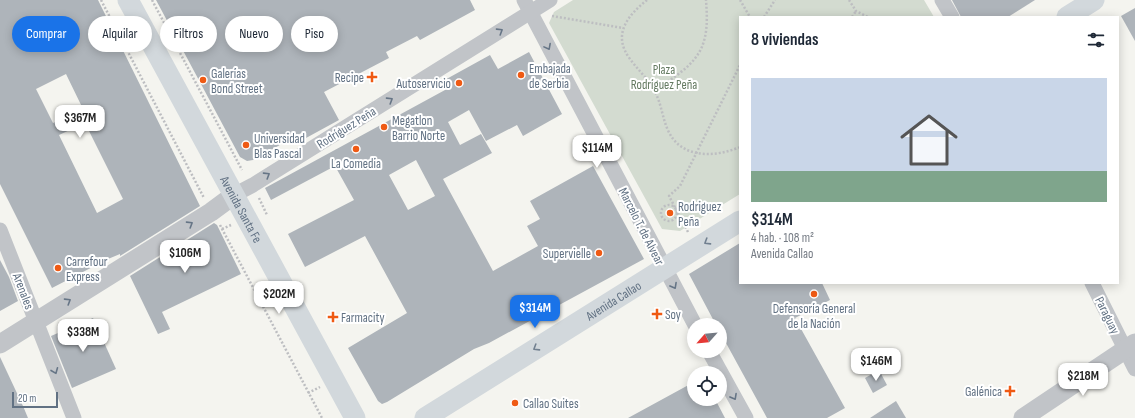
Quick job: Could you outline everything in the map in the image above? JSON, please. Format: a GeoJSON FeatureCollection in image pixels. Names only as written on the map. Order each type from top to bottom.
{"type":"FeatureCollection","features":[{"type":"Feature","properties":{"kind":"main road","name":"Avenida Santa Fe"},"geometry":{"type":"LineString","coordinates":[[128,0],[355,418]]}},
{"type":"Feature","properties":{"kind":"main road"},"geometry":{"type":"LineString","coordinates":[[1069,16],[1094,0]]}},
{"type":"Feature","properties":{"kind":"main road","name":"Avenida Callao"},"geometry":{"type":"LineString","coordinates":[[425,418],[739,222]]}},
{"type":"Feature","properties":{"kind":"street","name":"Rodríguez Peña"},"geometry":{"type":"LineString","coordinates":[[0,344],[211,212],[234,195],[253,185],[527,6],[550,0]]}},
{"type":"Feature","properties":{"kind":"street"},"geometry":{"type":"LineString","coordinates":[[942,0],[951,16]]}},
{"type":"Feature","properties":{"kind":"street","name":"Marcelo T. de Alvear"},"geometry":{"type":"LineString","coordinates":[[527,6],[691,318]]}},
{"type":"Feature","properties":{"kind":"street","name":"Arenales"},"geometry":{"type":"LineString","coordinates":[[0,230],[74,418]]}},
{"type":"Feature","properties":{"kind":"street","name":"Paraguay"},"geometry":{"type":"LineString","coordinates":[[1093,284],[1130,346],[1135,369]]}},
{"type":"Feature","properties":{"kind":"street"},"geometry":{"type":"LineString","coordinates":[[1023,418],[1130,346]]}},
{"type":"Feature","properties":{"kind":"street"},"geometry":{"type":"LineString","coordinates":[[713,358],[746,418]]}},
{"type":"Feature","properties":{"kind":"path"},"geometry":{"type":"LineString","coordinates":[[101,0],[211,212],[222,229],[322,418]]}},
{"type":"Feature","properties":{"kind":"path"},"geometry":{"type":"LineString","coordinates":[[152,0],[243,171]]}},
{"type":"Feature","properties":{"kind":"path"},"geometry":{"type":"LineString","coordinates":[[646,0],[626,22],[621,39],[624,50],[629,59],[650,83],[654,90],[671,137],[683,148],[696,154],[723,152],[739,147]]}},
{"type":"Feature","properties":{"kind":"path"},"geometry":{"type":"LineString","coordinates":[[654,90],[686,68],[699,53],[705,35],[706,0]]}},
{"type":"Feature","properties":{"kind":"path"},"geometry":{"type":"LineString","coordinates":[[740,0],[749,16]]}},
{"type":"Feature","properties":{"kind":"path"},"geometry":{"type":"LineString","coordinates":[[765,16],[775,0]]}},
{"type":"Feature","properties":{"kind":"path"},"geometry":{"type":"LineString","coordinates":[[849,0],[856,11],[866,16]]}},
{"type":"Feature","properties":{"kind":"path"},"geometry":{"type":"LineString","coordinates":[[527,6],[623,28]]}},
{"type":"Feature","properties":{"kind":"path"},"geometry":{"type":"LineString","coordinates":[[853,16],[856,11]]}},
{"type":"Feature","properties":{"kind":"path"},"geometry":{"type":"LineString","coordinates":[[697,248],[669,196],[680,186],[739,67]]}},
{"type":"Feature","properties":{"kind":"path"},"geometry":{"type":"LineString","coordinates":[[665,206],[670,206],[676,210],[675,217],[671,220],[662,218],[661,212],[665,206]]}},
{"type":"Feature","properties":{"kind":"green space","name":"Plaza Rodríguez Peña"},"geometry":{"type":"Polygon","coordinates":[[[573,0],[924,0],[933,16],[739,16],[739,195],[680,231],[662,229],[549,23],[554,12],[573,0]]]}},
{"type":"Feature","properties":{"kind":"building"},"geometry":{"type":"Polygon","coordinates":[[[0,0],[98,0],[106,16],[88,16],[88,52],[124,52],[200,206],[120,256],[120,254],[108,259],[52,288],[0,184],[0,0]],[[66,74],[36,89],[53,123],[83,109],[66,74]],[[85,123],[59,135],[97,213],[123,199],[85,123]]]}},
{"type":"Feature","properties":{"kind":"building"},"geometry":{"type":"Polygon","coordinates":[[[156,0],[470,0],[475,10],[420,40],[417,36],[386,52],[389,58],[324,92],[339,120],[306,138],[303,132],[253,160],[247,161],[240,157],[184,52],[217,52],[217,16],[165,16],[156,0]]]}},
{"type":"Feature","properties":{"kind":"building"},"geometry":{"type":"Polygon","coordinates":[[[952,0],[1035,0],[1010,16],[960,16],[952,0]]]}},
{"type":"Feature","properties":{"kind":"building"},"geometry":{"type":"Polygon","coordinates":[[[1135,8],[1135,41],[1121,16],[1135,8]]]}},
{"type":"Feature","properties":{"kind":"building"},"geometry":{"type":"Polygon","coordinates":[[[529,52],[562,114],[523,136],[517,125],[486,141],[469,110],[448,122],[460,145],[481,134],[492,153],[443,179],[493,271],[538,246],[527,226],[540,219],[530,201],[593,166],[644,259],[489,343],[474,349],[382,404],[378,401],[348,348],[407,313],[365,236],[305,267],[288,234],[354,200],[335,166],[271,200],[265,188],[445,90],[441,82],[490,55],[498,69],[529,52]],[[416,160],[389,175],[408,210],[435,196],[416,160]]]}},
{"type":"Feature","properties":{"kind":"building"},"geometry":{"type":"Polygon","coordinates":[[[214,223],[217,225],[241,274],[162,312],[170,329],[158,334],[130,276],[214,223]]]}},
{"type":"Feature","properties":{"kind":"building"},"geometry":{"type":"Polygon","coordinates":[[[739,244],[739,284],[822,284],[830,300],[795,318],[845,408],[827,418],[767,418],[727,345],[727,318],[712,318],[689,274],[739,244]]]}},
{"type":"Feature","properties":{"kind":"building"},"geometry":{"type":"Polygon","coordinates":[[[0,260],[9,277],[18,301],[0,311],[0,260]]]}},
{"type":"Feature","properties":{"kind":"building"},"geometry":{"type":"Polygon","coordinates":[[[93,318],[116,369],[72,388],[51,336],[93,318]]]}},
{"type":"Feature","properties":{"kind":"building"},"geometry":{"type":"Polygon","coordinates":[[[0,357],[23,406],[28,418],[0,418],[0,357]]]}},
{"type":"Feature","properties":{"kind":"building"},"geometry":{"type":"Polygon","coordinates":[[[879,370],[887,385],[873,393],[865,378],[879,370]]]}},
{"type":"Feature","properties":{"kind":"building"},"geometry":{"type":"Polygon","coordinates":[[[687,386],[687,406],[719,406],[725,418],[628,418],[687,386]]]}},
{"type":"Feature","properties":{"kind":"building"},"geometry":{"type":"Polygon","coordinates":[[[896,401],[906,418],[870,418],[896,401]]]}},
{"type":"Feature","properties":{"kind":"place","name":"Embajada de Serbia"},"geometry":{"type":"Point","coordinates":[521,75]}},
{"type":"Feature","properties":{"kind":"place","name":"Recipe"},"geometry":{"type":"Point","coordinates":[372,77]}},
{"type":"Feature","properties":{"kind":"place","name":"Galerías Bond Street"},"geometry":{"type":"Point","coordinates":[203,80]}},
{"type":"Feature","properties":{"kind":"place","name":"Autoservicio"},"geometry":{"type":"Point","coordinates":[459,83]}},
{"type":"Feature","properties":{"kind":"place","name":"Megatlon Barrio Norte"},"geometry":{"type":"Point","coordinates":[384,127]}},
{"type":"Feature","properties":{"kind":"place","name":"Universidad Blas Pascal"},"geometry":{"type":"Point","coordinates":[246,145]}},
{"type":"Feature","properties":{"kind":"place","name":"La Comedia"},"geometry":{"type":"Point","coordinates":[356,149]}},
{"type":"Feature","properties":{"kind":"place","name":"Rodriguez Peña"},"geometry":{"type":"Point","coordinates":[670,213]}},
{"type":"Feature","properties":{"kind":"place","name":"Supervielle"},"geometry":{"type":"Point","coordinates":[599,253]}},
{"type":"Feature","properties":{"kind":"place","name":"Carrefour Express"},"geometry":{"type":"Point","coordinates":[58,268]}},
{"type":"Feature","properties":{"kind":"place","name":"Defensoría General de la Nación"},"geometry":{"type":"Point","coordinates":[814,294]}},
{"type":"Feature","properties":{"kind":"place","name":"Soy"},"geometry":{"type":"Point","coordinates":[657,314]}},
{"type":"Feature","properties":{"kind":"place","name":"Farmacity"},"geometry":{"type":"Point","coordinates":[333,317]}},
{"type":"Feature","properties":{"kind":"place","name":"Galénica"},"geometry":{"type":"Point","coordinates":[1010,391]}},
{"type":"Feature","properties":{"kind":"place","name":"Callao Suites"},"geometry":{"type":"Point","coordinates":[515,403]}}]}
